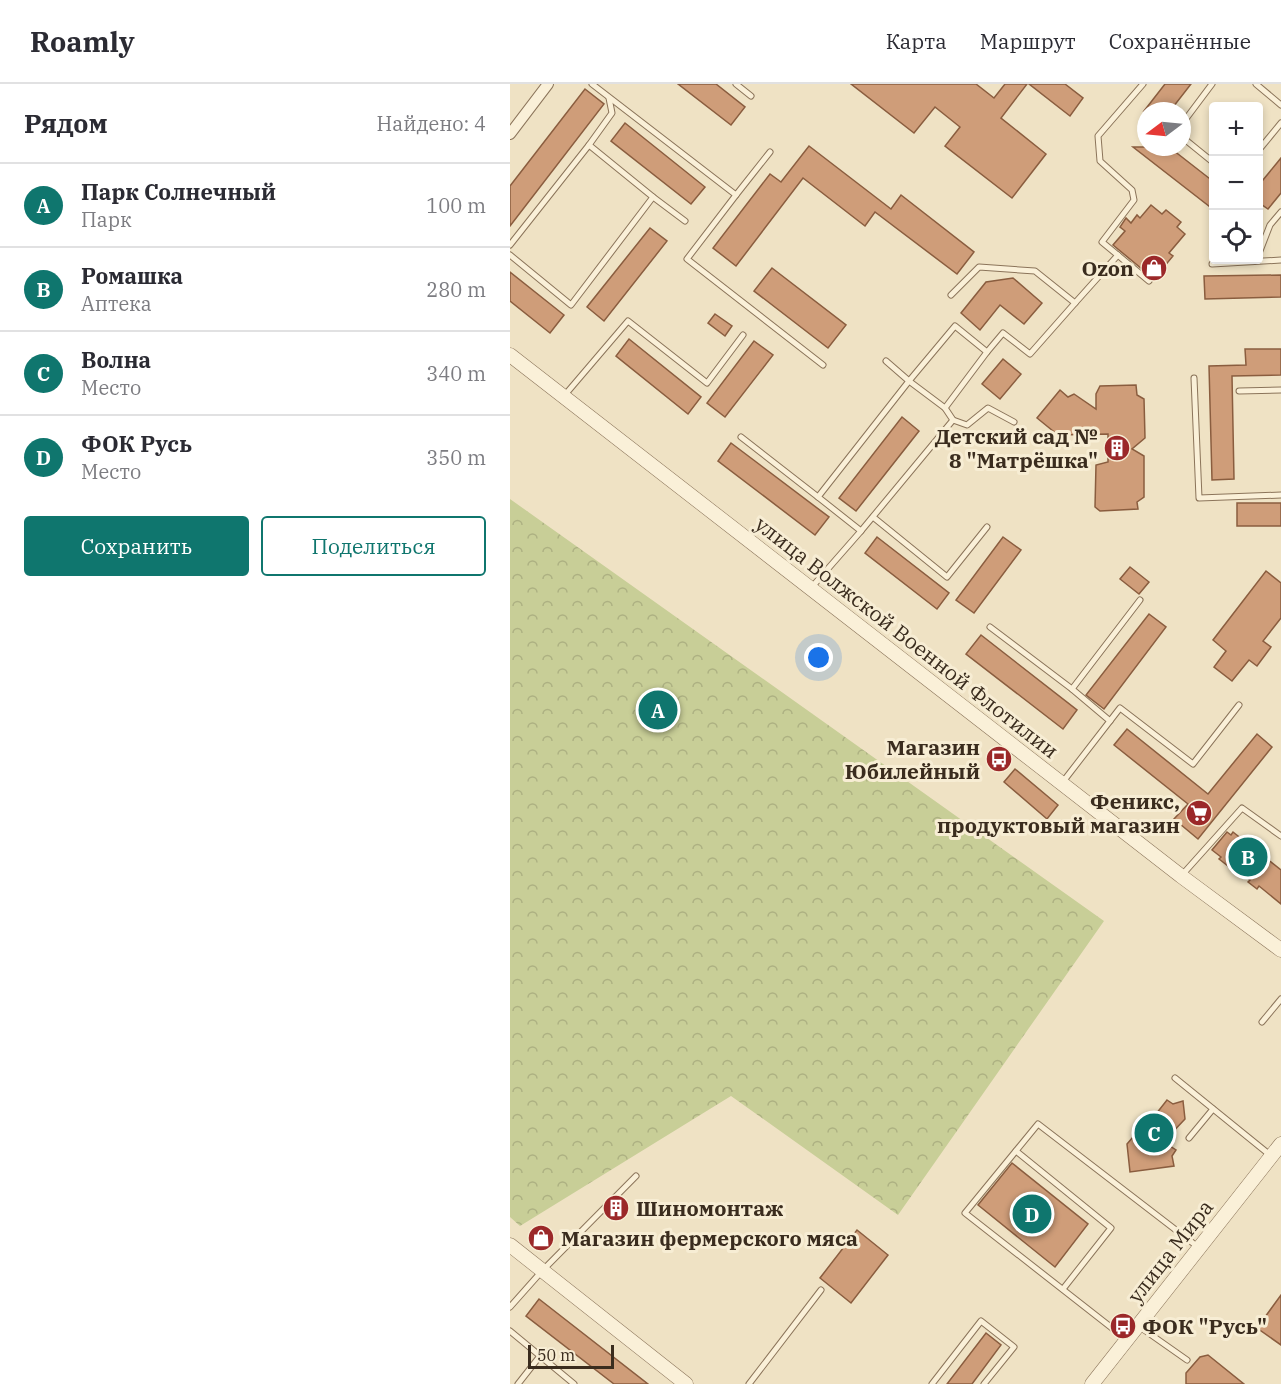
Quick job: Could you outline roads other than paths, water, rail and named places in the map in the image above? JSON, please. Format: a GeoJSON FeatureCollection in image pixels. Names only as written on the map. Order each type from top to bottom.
{"type":"FeatureCollection","features":[{"type":"Feature","properties":{"kind":"street"},"geometry":{"type":"LineString","coordinates":[[510,134],[548,84]]}},
{"type":"Feature","properties":{"kind":"street","name":"улица Волжской Военной Флотилии"},"geometry":{"type":"LineString","coordinates":[[510,355],[1061,784],[1281,950]]}},
{"type":"Feature","properties":{"kind":"street","name":"улица Мира"},"geometry":{"type":"LineString","coordinates":[[1092,1384],[1281,1144]]}},
{"type":"Feature","properties":{"kind":"street"},"geometry":{"type":"LineString","coordinates":[[510,1245],[686,1384]]}},
{"type":"Feature","properties":{"kind":"lane"},"geometry":{"type":"LineString","coordinates":[[592,84],[736,195]]}},
{"type":"Feature","properties":{"kind":"lane"},"geometry":{"type":"LineString","coordinates":[[736,84],[751,96]]}},
{"type":"Feature","properties":{"kind":"lane"},"geometry":{"type":"LineString","coordinates":[[1143,84],[1098,136],[1100,161],[1132,189],[1134,200],[1102,242],[1149,280]]}},
{"type":"Feature","properties":{"kind":"lane"},"geometry":{"type":"LineString","coordinates":[[1191,112],[1212,84]]}},
{"type":"Feature","properties":{"kind":"lane"},"geometry":{"type":"LineString","coordinates":[[1256,84],[1281,105]]}},
{"type":"Feature","properties":{"kind":"lane"},"geometry":{"type":"LineString","coordinates":[[510,245],[589,145],[612,112],[608,96]]}},
{"type":"Feature","properties":{"kind":"lane"},"geometry":{"type":"LineString","coordinates":[[1263,145],[1281,123]]}},
{"type":"Feature","properties":{"kind":"lane"},"geometry":{"type":"LineString","coordinates":[[1191,144],[1209,159]]}},
{"type":"Feature","properties":{"kind":"lane"},"geometry":{"type":"LineString","coordinates":[[589,145],[685,221]]}},
{"type":"Feature","properties":{"kind":"lane"},"geometry":{"type":"LineString","coordinates":[[770,152],[687,259],[823,365]]}},
{"type":"Feature","properties":{"kind":"lane"},"geometry":{"type":"LineString","coordinates":[[510,255],[571,305],[654,197]]}},
{"type":"Feature","properties":{"kind":"lane"},"geometry":{"type":"LineString","coordinates":[[1263,243],[1270,225],[1281,212]]}},
{"type":"Feature","properties":{"kind":"lane"},"geometry":{"type":"LineString","coordinates":[[945,408],[1003,333],[1030,354],[1118,255]]}},
{"type":"Feature","properties":{"kind":"lane"},"geometry":{"type":"LineString","coordinates":[[1263,259],[1281,260]]}},
{"type":"Feature","properties":{"kind":"lane"},"geometry":{"type":"LineString","coordinates":[[951,295],[979,267],[1035,271],[1075,303]]}},
{"type":"Feature","properties":{"kind":"lane"},"geometry":{"type":"LineString","coordinates":[[564,396],[628,321],[707,383],[743,335]]}},
{"type":"Feature","properties":{"kind":"lane"},"geometry":{"type":"LineString","coordinates":[[818,497],[955,326],[987,352]]}},
{"type":"Feature","properties":{"kind":"lane"},"geometry":{"type":"LineString","coordinates":[[886,361],[945,408],[953,420],[967,425],[988,408],[1014,422]]}},
{"type":"Feature","properties":{"kind":"lane"},"geometry":{"type":"LineString","coordinates":[[1194,378],[1199,498],[1281,495]]}},
{"type":"Feature","properties":{"kind":"lane"},"geometry":{"type":"LineString","coordinates":[[1239,391],[1281,390]]}},
{"type":"Feature","properties":{"kind":"lane"},"geometry":{"type":"LineString","coordinates":[[811,588],[953,420]]}},
{"type":"Feature","properties":{"kind":"lane"},"geometry":{"type":"LineString","coordinates":[[741,437],[861,531]]}},
{"type":"Feature","properties":{"kind":"lane"},"geometry":{"type":"LineString","coordinates":[[873,517],[947,577],[987,527]]}},
{"type":"Feature","properties":{"kind":"lane"},"geometry":{"type":"LineString","coordinates":[[1072,689],[1140,600]]}},
{"type":"Feature","properties":{"kind":"lane"},"geometry":{"type":"LineString","coordinates":[[990,627],[1110,721]]}},
{"type":"Feature","properties":{"kind":"lane"},"geometry":{"type":"LineString","coordinates":[[1061,784],[1120,708],[1193,764],[1239,705]]}},
{"type":"Feature","properties":{"kind":"lane"},"geometry":{"type":"LineString","coordinates":[[1181,876],[1242,808],[1281,836]]}},
{"type":"Feature","properties":{"kind":"lane"},"geometry":{"type":"LineString","coordinates":[[1262,1022],[1281,999]]}},
{"type":"Feature","properties":{"kind":"lane"},"geometry":{"type":"LineString","coordinates":[[1175,1078],[1271,1156]]}},
{"type":"Feature","properties":{"kind":"lane"},"geometry":{"type":"LineString","coordinates":[[1189,1138],[1213,1108]]}},
{"type":"Feature","properties":{"kind":"lane"},"geometry":{"type":"LineString","coordinates":[[1127,1340],[965,1213],[1038,1124],[1199,1248]]}},
{"type":"Feature","properties":{"kind":"lane"},"geometry":{"type":"LineString","coordinates":[[1016,1151],[1111,1228],[1063,1289]]}},
{"type":"Feature","properties":{"kind":"lane"},"geometry":{"type":"LineString","coordinates":[[510,1308],[542,1271],[636,1176]]}},
{"type":"Feature","properties":{"kind":"lane"},"geometry":{"type":"LineString","coordinates":[[749,1384],[821,1290]]}},
{"type":"Feature","properties":{"kind":"lane"},"geometry":{"type":"LineString","coordinates":[[932,1384],[981,1321],[1014,1347],[984,1384]]}},
{"type":"Feature","properties":{"kind":"lane"},"geometry":{"type":"LineString","coordinates":[[1138,1326],[1186,1360]]}},
{"type":"Feature","properties":{"kind":"lane"},"geometry":{"type":"LineString","coordinates":[[510,1331],[574,1384]]}},
{"type":"Feature","properties":{"kind":"lane"},"geometry":{"type":"LineString","coordinates":[[518,1384],[540,1356]]}},
{"type":"Feature","properties":{"kind":"place","name":"Ozon"},"geometry":{"type":"Point","coordinates":[1154,268]}},
{"type":"Feature","properties":{"kind":"place","name":"Детский сад № 8 \"Матрёшка\""},"geometry":{"type":"Point","coordinates":[1117,448]}},
{"type":"Feature","properties":{"kind":"place","name":"Парк Солнечный"},"geometry":{"type":"Point","coordinates":[658,710]}},
{"type":"Feature","properties":{"kind":"place","name":"Магазин Юбилейный"},"geometry":{"type":"Point","coordinates":[999,759]}},
{"type":"Feature","properties":{"kind":"place","name":"Феникс, продуктовый магазин"},"geometry":{"type":"Point","coordinates":[1199,813]}},
{"type":"Feature","properties":{"kind":"place","name":"Ромашка"},"geometry":{"type":"Point","coordinates":[1248,857]}},
{"type":"Feature","properties":{"kind":"place","name":"Волна"},"geometry":{"type":"Point","coordinates":[1154,1133]}},
{"type":"Feature","properties":{"kind":"place","name":"Шиномонтаж"},"geometry":{"type":"Point","coordinates":[616,1208]}},
{"type":"Feature","properties":{"kind":"place","name":"ФОК Русь"},"geometry":{"type":"Point","coordinates":[1032,1214]}},
{"type":"Feature","properties":{"kind":"place","name":"Магазин фермерского мяса"},"geometry":{"type":"Point","coordinates":[541,1238]}},
{"type":"Feature","properties":{"kind":"place","name":"ФОК \"Русь\""},"geometry":{"type":"Point","coordinates":[1123,1326]}}]}
